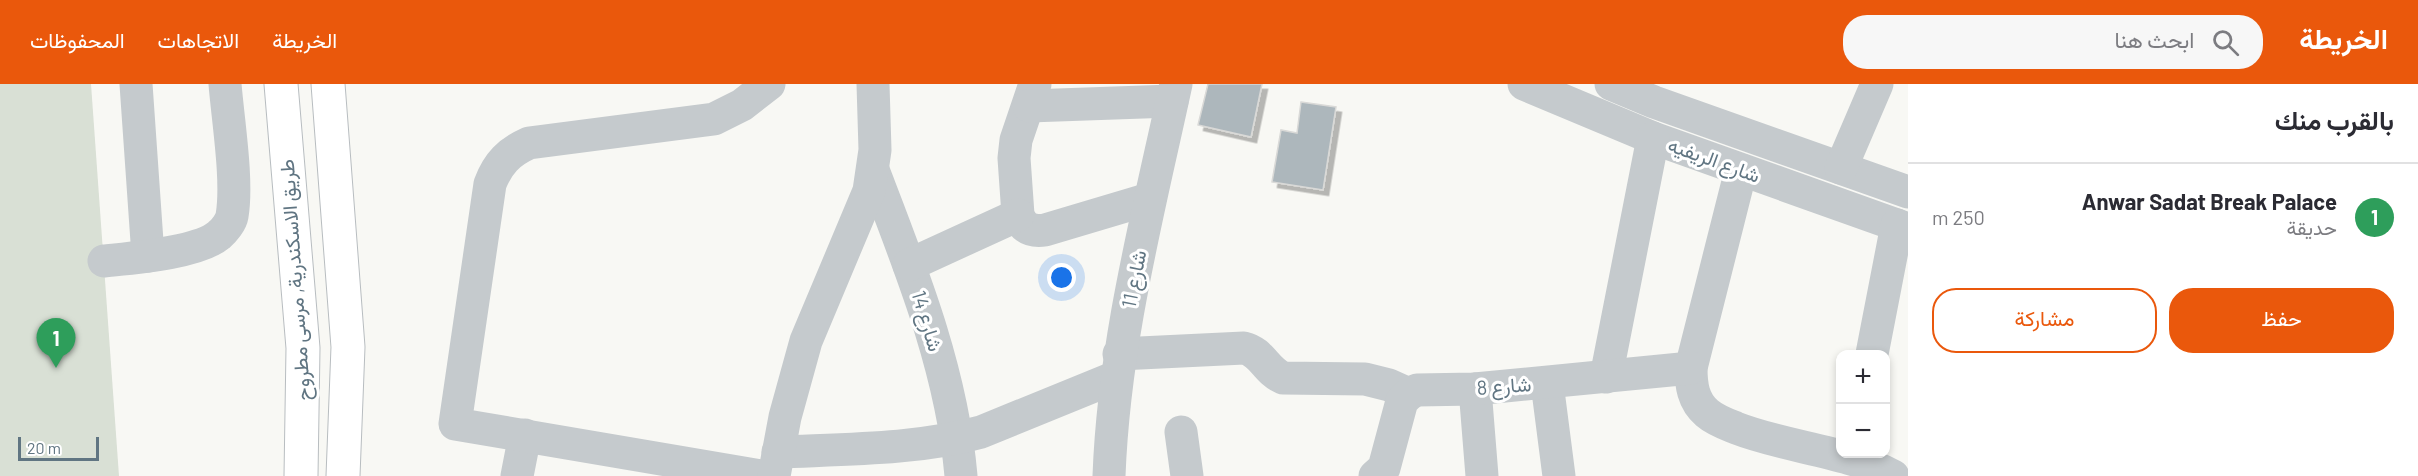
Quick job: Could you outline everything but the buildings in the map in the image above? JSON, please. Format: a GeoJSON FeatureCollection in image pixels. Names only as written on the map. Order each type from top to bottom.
{"type":"FeatureCollection","features":[{"type":"Feature","properties":{"kind":"main road","name":"طريق الاسكندرية, مرسى مطروح"},"geometry":{"type":"LineString","coordinates":[[281,84],[303,348],[301,476]]}},
{"type":"Feature","properties":{"kind":"main road"},"geometry":{"type":"LineString","coordinates":[[328,84],[348,346],[343,476]]}},
{"type":"Feature","properties":{"kind":"street"},"geometry":{"type":"LineString","coordinates":[[136,84],[148,256]]}},
{"type":"Feature","properties":{"kind":"street"},"geometry":{"type":"LineString","coordinates":[[104,261],[148,256],[199,245],[219,235],[231,219],[233,192],[225,84]]}},
{"type":"Feature","properties":{"kind":"street"},"geometry":{"type":"LineString","coordinates":[[769,84],[742,105],[714,119],[529,143],[510,153],[495,170],[490,184],[455,423],[525,435],[771,468],[958,439],[981,432],[1118,365],[1244,348],[1255,352],[1271,371],[1283,378],[1365,379],[1389,385],[1409,394],[1402,401],[1398,410],[1384,468],[1375,476]]}},
{"type":"Feature","properties":{"kind":"street"},"geometry":{"type":"LineString","coordinates":[[771,468],[806,341],[862,211],[873,170],[875,140],[873,84]]}},
{"type":"Feature","properties":{"kind":"street","name":"شارع الريفيه"},"geometry":{"type":"LineString","coordinates":[[1524,84],[1653,138],[1902,227]]}},
{"type":"Feature","properties":{"kind":"street","name":"شارع الريفيه"},"geometry":{"type":"LineString","coordinates":[[1611,84],[1658,93],[1841,168],[1908,192]]}},
{"type":"Feature","properties":{"kind":"street"},"geometry":{"type":"LineString","coordinates":[[1841,168],[1877,84]]}},
{"type":"Feature","properties":{"kind":"street"},"geometry":{"type":"LineString","coordinates":[[1149,200],[1036,232],[1028,229],[1021,223],[1018,215],[1014,158],[1016,140],[1032,95],[1174,93]]}},
{"type":"Feature","properties":{"kind":"street","name":"شارع 11"},"geometry":{"type":"LineString","coordinates":[[1109,476],[1111,422],[1118,365],[1149,200],[1174,93]]}},
{"type":"Feature","properties":{"kind":"street"},"geometry":{"type":"LineString","coordinates":[[1606,377],[1653,138]]}},
{"type":"Feature","properties":{"kind":"street","name":"شارع 14"},"geometry":{"type":"LineString","coordinates":[[873,170],[909,265],[936,350],[958,439],[962,476]]}},
{"type":"Feature","properties":{"kind":"street"},"geometry":{"type":"LineString","coordinates":[[1742,170],[1691,368],[1691,385],[1696,400],[1707,414],[1751,434],[1893,476]]}},
{"type":"Feature","properties":{"kind":"street"},"geometry":{"type":"LineString","coordinates":[[909,265],[1018,215]]}},
{"type":"Feature","properties":{"kind":"street"},"geometry":{"type":"LineString","coordinates":[[1873,350],[1902,227]]}},
{"type":"Feature","properties":{"kind":"street","name":"شارع 8"},"geometry":{"type":"LineString","coordinates":[[1409,394],[1417,390],[1475,389],[1691,368]]}},
{"type":"Feature","properties":{"kind":"street"},"geometry":{"type":"LineString","coordinates":[[1547,382],[1559,476]]}},
{"type":"Feature","properties":{"kind":"street"},"geometry":{"type":"LineString","coordinates":[[1475,389],[1482,476]]}},
{"type":"Feature","properties":{"kind":"street"},"geometry":{"type":"LineString","coordinates":[[1181,432],[1187,476]]}},
{"type":"Feature","properties":{"kind":"street"},"geometry":{"type":"LineString","coordinates":[[517,476],[525,435]]}},
{"type":"Feature","properties":{"kind":"shaded area"},"geometry":{"type":"Polygon","coordinates":[[[0,84],[91,84],[119,476],[0,476],[0,84]]]}},
{"type":"Feature","properties":{"kind":"place","name":"Anwar Sadat Break Palace"},"geometry":{"type":"Point","coordinates":[56,368]}}]}
